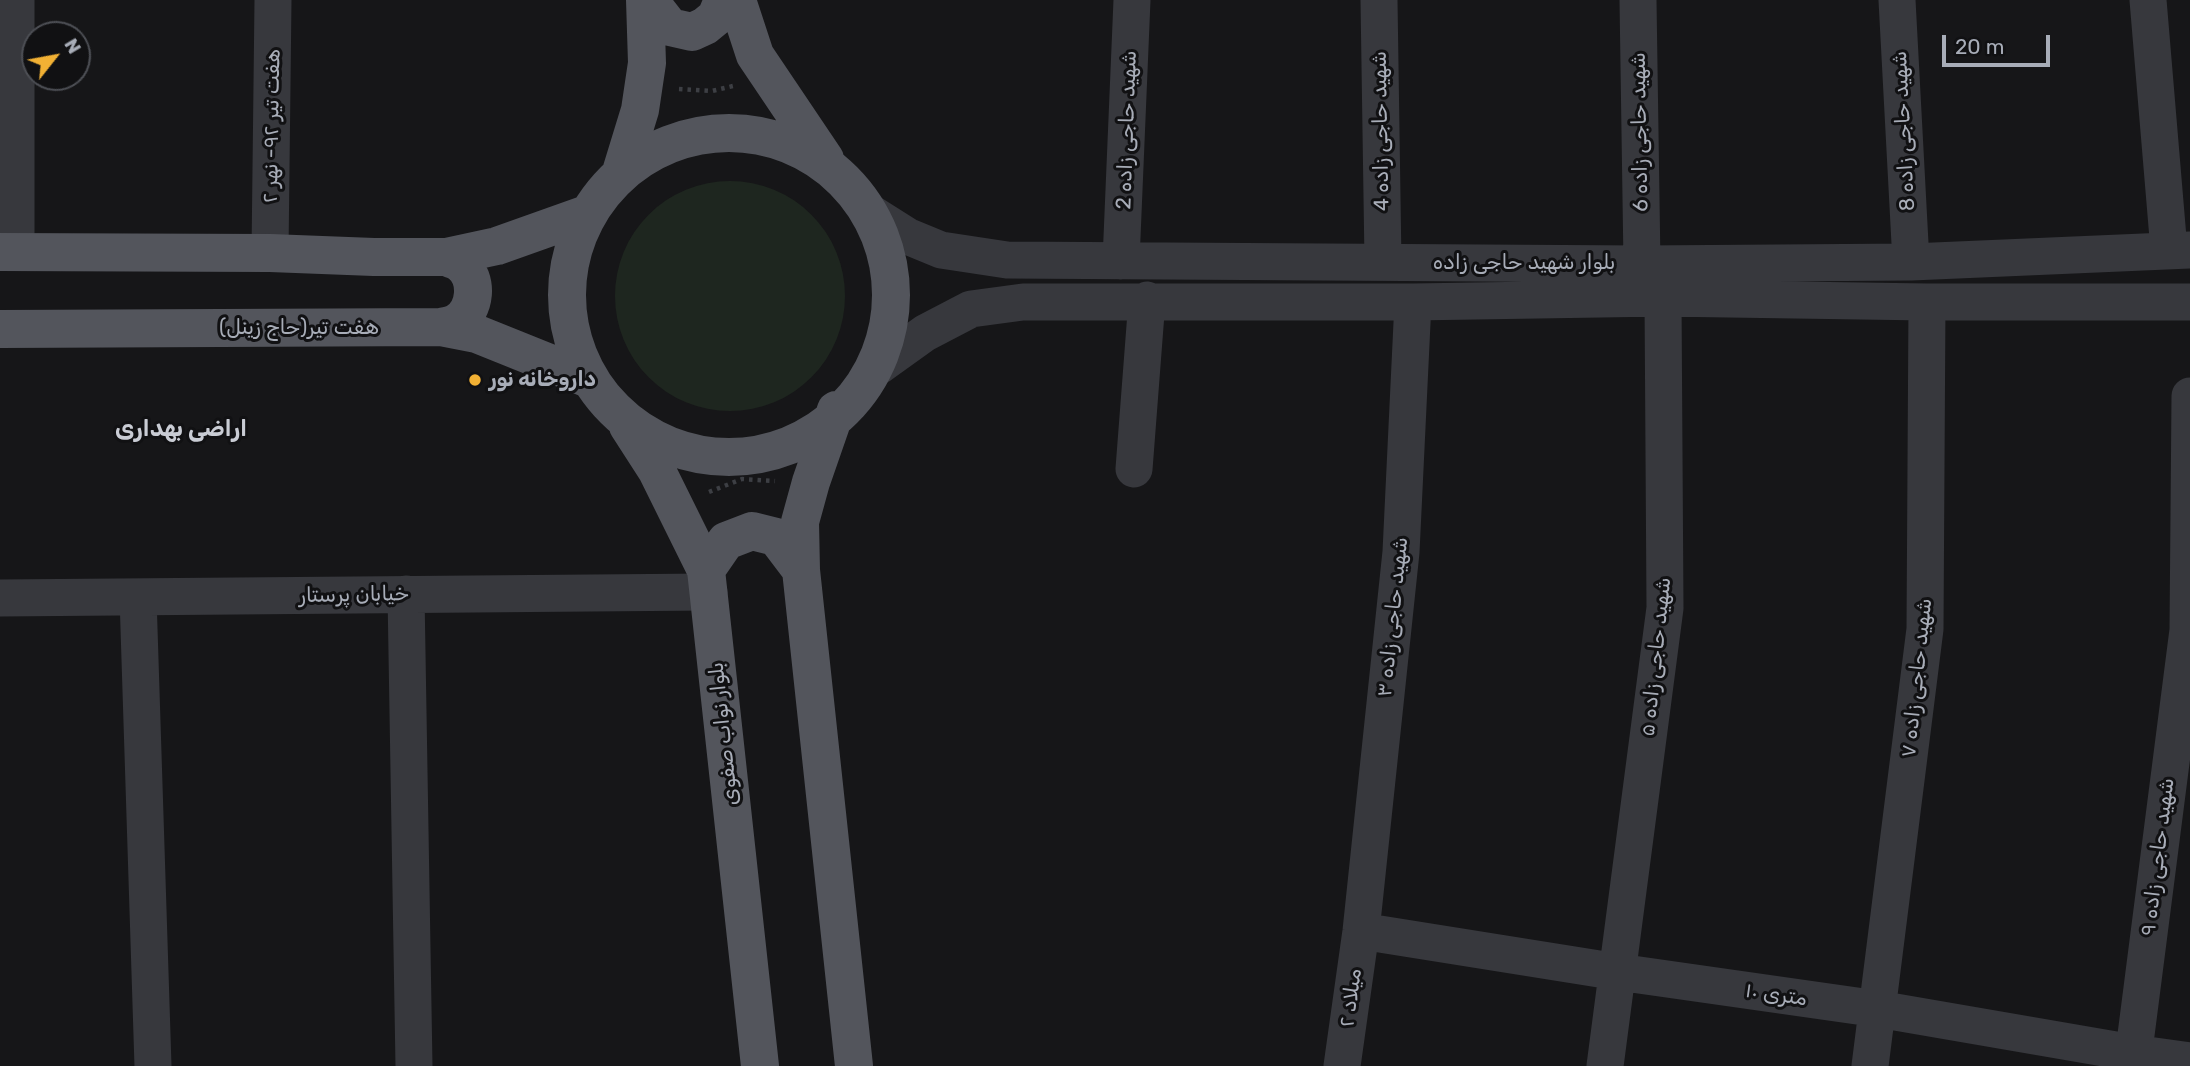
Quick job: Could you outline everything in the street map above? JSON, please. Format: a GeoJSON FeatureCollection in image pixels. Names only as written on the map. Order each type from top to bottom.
{"type":"FeatureCollection","features":[{"type":"Feature","properties":{"kind":"main road"},"geometry":{"type":"LineString","coordinates":[[647,0],[670,27],[692,32],[716,17],[723,0]]}},
{"type":"Feature","properties":{"kind":"main road"},"geometry":{"type":"LineString","coordinates":[[621,172],[640,110],[647,63],[647,0]]}},
{"type":"Feature","properties":{"kind":"main road"},"geometry":{"type":"LineString","coordinates":[[737,0],[755,55],[832,169],[869,212],[888,261],[889,274],[891,313],[879,366],[835,410],[788,448],[731,459],[675,449],[625,421],[589,379],[568,326],[568,268],[587,214],[621,172],[670,142],[726,131],[783,141],[832,169]]}},
{"type":"Feature","properties":{"kind":"main road"},"geometry":{"type":"LineString","coordinates":[[8,252],[446,257],[497,246],[587,214]]}},
{"type":"Feature","properties":{"kind":"main road"},"geometry":{"type":"LineString","coordinates":[[441,327],[457,322],[468,310],[474,294],[471,277],[461,264],[446,257]]}},
{"type":"Feature","properties":{"kind":"main road","name":"هفت تیر(حاج زینل)"},"geometry":{"type":"LineString","coordinates":[[0,329],[441,327],[477,334],[589,379]]}},
{"type":"Feature","properties":{"kind":"main road"},"geometry":{"type":"LineString","coordinates":[[835,410],[800,522],[801,570],[853,1066]]}},
{"type":"Feature","properties":{"kind":"main road","name":"بلوار نواب صفوی"},"geometry":{"type":"LineString","coordinates":[[625,421],[675,505],[708,581],[760,1066]]}},
{"type":"Feature","properties":{"kind":"main road"},"geometry":{"type":"LineString","coordinates":[[708,581],[726,541],[752,531],[776,537],[801,570]]}},
{"type":"Feature","properties":{"kind":"street"},"geometry":{"type":"LineString","coordinates":[[8,252],[16,0]]}},
{"type":"Feature","properties":{"kind":"street","name":"هفت تیر ۹۲- نهر ۲"},"geometry":{"type":"LineString","coordinates":[[270,253],[273,0]]}},
{"type":"Feature","properties":{"kind":"street","name":"شهید حاجی زاده 2"},"geometry":{"type":"LineString","coordinates":[[1121,261],[1132,0]]}},
{"type":"Feature","properties":{"kind":"street","name":"شهید حاجی زاده 4"},"geometry":{"type":"LineString","coordinates":[[1378,0],[1383,262]]}},
{"type":"Feature","properties":{"kind":"street","name":"شهید حاجی زاده 6"},"geometry":{"type":"LineString","coordinates":[[1638,0],[1642,264]]}},
{"type":"Feature","properties":{"kind":"street","name":"شهید حاجی زاده 8"},"geometry":{"type":"LineString","coordinates":[[1897,0],[1911,262]]}},
{"type":"Feature","properties":{"kind":"street"},"geometry":{"type":"LineString","coordinates":[[2148,0],[2180,250]]}},
{"type":"Feature","properties":{"kind":"street","name":"بلوار شهید حاجی زاده"},"geometry":{"type":"LineString","coordinates":[[869,212],[907,236],[941,250],[1007,260],[1642,264],[1911,262],[2180,250]]}},
{"type":"Feature","properties":{"kind":"street","name":"بلوار شهید حاجی زاده"},"geometry":{"type":"LineString","coordinates":[[879,366],[925,333],[971,309],[1023,302],[1413,302],[1664,298],[2190,302]]}},
{"type":"Feature","properties":{"kind":"street","name":"شهید حاجی زاده ۵"},"geometry":{"type":"LineString","coordinates":[[1605,1066],[1665,608],[1664,298]]}},
{"type":"Feature","properties":{"kind":"street"},"geometry":{"type":"LineString","coordinates":[[1134,469],[1147,300]]}},
{"type":"Feature","properties":{"kind":"street","name":"شهید حاجی زاده ۳"},"geometry":{"type":"LineString","coordinates":[[1361,931],[1401,552],[1413,302]]}},
{"type":"Feature","properties":{"kind":"street","name":"شهید حاجی زاده ۷"},"geometry":{"type":"LineString","coordinates":[[1870,1066],[1925,629],[1927,302]]}},
{"type":"Feature","properties":{"kind":"street","name":"شهید حاجی زاده ۹"},"geometry":{"type":"LineString","coordinates":[[2132,1060],[2188,630],[2190,396]]}},
{"type":"Feature","properties":{"kind":"street","name":"خیابان پرستار"},"geometry":{"type":"LineString","coordinates":[[0,598],[406,594],[708,581]]}},
{"type":"Feature","properties":{"kind":"street"},"geometry":{"type":"LineString","coordinates":[[406,594],[414,1066]]}},
{"type":"Feature","properties":{"kind":"street"},"geometry":{"type":"LineString","coordinates":[[138,597],[153,1066]]}},
{"type":"Feature","properties":{"kind":"street","name":"۱۰ متری"},"geometry":{"type":"LineString","coordinates":[[1361,931],[1618,972],[1878,1009],[2132,1060],[2190,1061]]}},
{"type":"Feature","properties":{"kind":"street","name":"میلاد ۲"},"geometry":{"type":"LineString","coordinates":[[1342,1066],[1361,931]]}},
{"type":"Feature","properties":{"kind":"path"},"geometry":{"type":"LineString","coordinates":[[643,88],[712,91],[769,77]]}},
{"type":"Feature","properties":{"kind":"path"},"geometry":{"type":"LineString","coordinates":[[675,505],[742,479],[811,482]]}},
{"type":"Feature","properties":{"kind":"shaded area"},"geometry":{"type":"Polygon","coordinates":[[[719,181],[741,181],[784,194],[803,207],[819,223],[832,242],[840,263],[845,296],[843,318],[832,350],[819,369],[803,385],[784,398],[763,406],[741,411],[719,411],[676,398],[657,385],[641,369],[628,350],[620,329],[615,307],[615,285],[628,242],[641,223],[657,207],[676,194],[697,186],[719,181]]]}},
{"type":"Feature","properties":{"kind":"place","name":"داروخانه نور"},"geometry":{"type":"Point","coordinates":[475,380]}},
{"type":"Feature","properties":{"kind":"district","name":"اراضی بهداری"},"geometry":{"type":"Point","coordinates":[181,429]}}]}
